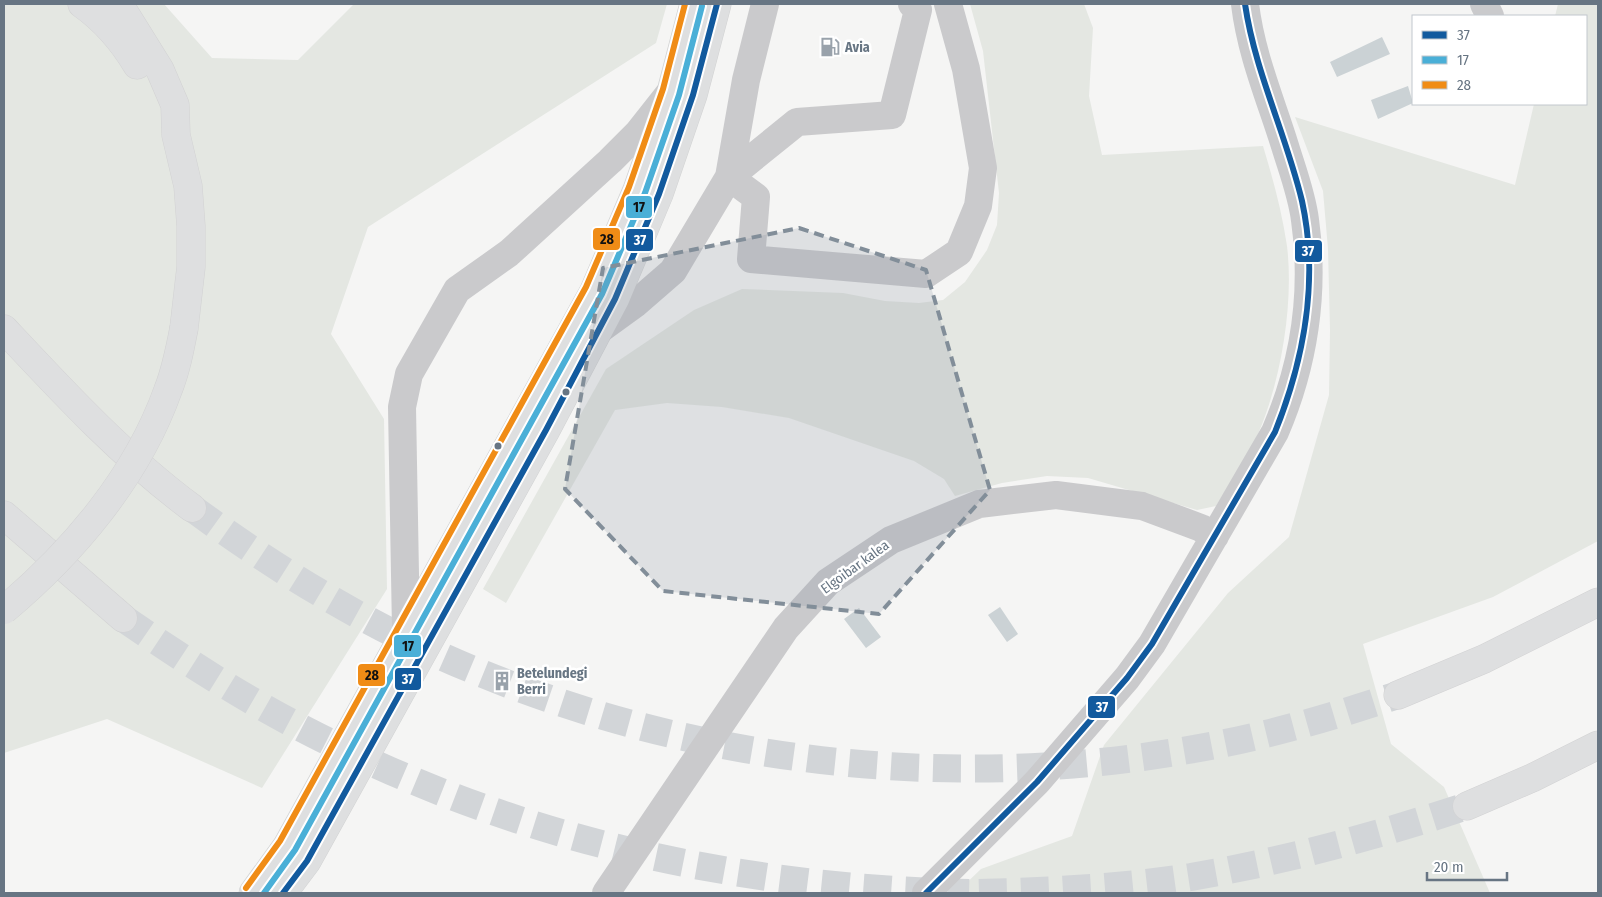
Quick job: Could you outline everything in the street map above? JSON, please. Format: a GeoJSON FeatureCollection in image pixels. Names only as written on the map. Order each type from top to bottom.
{"type":"FeatureCollection","features":[{"type":"Feature","properties":{"kind":"main road"},"geometry":{"type":"LineString","coordinates":[[82,4],[96,14],[122,39],[145,77],[159,111],[176,135]]}},
{"type":"Feature","properties":{"kind":"main road"},"geometry":{"type":"LineString","coordinates":[[4,610],[27,591],[69,547],[106,503],[132,464],[168,391],[184,328],[191,267],[191,226],[188,186],[176,135],[175,105],[151,54],[119,4]]}},
{"type":"Feature","properties":{"kind":"main road"},"geometry":{"type":"LineString","coordinates":[[253,893],[287,846],[594,291],[637,190],[671,92],[694,4]]}},
{"type":"Feature","properties":{"kind":"main road"},"geometry":{"type":"LineString","coordinates":[[283,893],[307,861],[546,430],[615,299],[659,194],[693,95],[717,4]]}},
{"type":"Feature","properties":{"kind":"main road"},"geometry":{"type":"LineString","coordinates":[[4,329],[94,424],[192,508]]}},
{"type":"Feature","properties":{"kind":"main road"},"geometry":{"type":"LineString","coordinates":[[4,515],[52,559],[123,618]]}},
{"type":"Feature","properties":{"kind":"main road"},"geometry":{"type":"LineString","coordinates":[[1398,695],[1484,659],[1598,602]]}},
{"type":"Feature","properties":{"kind":"main road"},"geometry":{"type":"LineString","coordinates":[[1466,806],[1532,778],[1598,744]]}},
{"type":"Feature","properties":{"kind":"street"},"geometry":{"type":"LineString","coordinates":[[729,177],[746,80],[765,4]]}},
{"type":"Feature","properties":{"kind":"street"},"geometry":{"type":"LineString","coordinates":[[595,334],[635,304],[673,271],[729,177],[797,122],[892,115],[918,10],[912,4]]}},
{"type":"Feature","properties":{"kind":"street"},"geometry":{"type":"LineString","coordinates":[[729,177],[756,197],[751,259],[926,274],[959,252],[978,206],[983,168],[966,69],[948,4]]}},
{"type":"Feature","properties":{"kind":"street"},"geometry":{"type":"LineString","coordinates":[[926,893],[1037,782],[1127,678],[1152,644],[1275,432],[1290,397],[1300,356],[1306,312],[1308,256],[1305,218],[1285,146],[1252,46],[1245,4]]}},
{"type":"Feature","properties":{"kind":"street"},"geometry":{"type":"LineString","coordinates":[[406,630],[402,407],[410,374],[458,290],[509,253],[603,168],[638,133],[671,92]]}},
{"type":"Feature","properties":{"kind":"street","name":"Elgoibar kalea"},"geometry":{"type":"LineString","coordinates":[[606,893],[786,628],[828,582],[891,540],[979,504],[1056,495],[1142,506],[1200,528],[1215,536]]}},
{"type":"Feature","properties":{"kind":"highlighted area"},"geometry":{"type":"Polygon","coordinates":[[[799,228],[926,270],[990,490],[879,614],[663,591],[565,489],[603,268],[799,228]]]}},
{"type":"Feature","properties":{"kind":"shaded area"},"geometry":{"type":"Polygon","coordinates":[[[4,4],[164,4],[212,58],[298,60],[354,4],[667,4],[656,43],[368,227],[331,334],[384,419],[387,589],[262,788],[107,719],[4,753],[4,4]]]}},
{"type":"Feature","properties":{"kind":"shaded area"},"geometry":{"type":"Polygon","coordinates":[[[970,4],[1084,4],[1093,28],[1089,96],[1102,155],[1263,146],[1283,221],[1287,246],[1289,292],[1284,342],[1273,390],[1258,434],[1244,462],[1216,506],[1197,510],[1088,478],[1047,476],[1002,483],[955,496],[944,479],[914,461],[789,418],[722,407],[667,403],[615,410],[506,603],[483,589],[606,369],[694,310],[742,289],[843,293],[885,301],[919,303],[943,300],[965,282],[987,250],[997,225],[999,193],[983,51],[970,4]]]}},
{"type":"Feature","properties":{"kind":"shaded area"},"geometry":{"type":"Polygon","coordinates":[[[1558,4],[1598,4],[1598,541],[1493,597],[1363,644],[1391,744],[1444,787],[1490,893],[956,893],[981,869],[1072,836],[1104,745],[1228,593],[1289,537],[1329,395],[1330,330],[1328,249],[1323,191],[1295,117],[1515,185],[1534,105],[1587,105],[1587,15],[1555,15],[1558,4]]]}},
{"type":"Feature","properties":{"kind":"shaded area"},"geometry":{"type":"Polygon","coordinates":[[[1382,37],[1390,54],[1337,77],[1330,62],[1382,37]]]}},
{"type":"Feature","properties":{"kind":"shaded area"},"geometry":{"type":"Polygon","coordinates":[[[1408,86],[1412,103],[1378,119],[1371,100],[1408,86]]]}},
{"type":"Feature","properties":{"kind":"shaded area"},"geometry":{"type":"Polygon","coordinates":[[[1000,607],[1018,634],[1007,642],[988,615],[1000,607]]]}},
{"type":"Feature","properties":{"kind":"shaded area"},"geometry":{"type":"Polygon","coordinates":[[[859,608],[881,637],[866,648],[844,619],[859,608]]]}},
{"type":"Feature","properties":{"kind":"tunnel"},"geometry":{"type":"LineString","coordinates":[[192,508],[272,563],[328,598],[415,644],[506,683],[600,715],[696,740],[793,757],[892,766],[991,768],[1090,763],[1188,750],[1241,740],[1346,712],[1398,695]]}},
{"type":"Feature","properties":{"kind":"tunnel"},"geometry":{"type":"LineString","coordinates":[[123,618],[220,682],[321,738],[398,774],[477,805],[556,831],[636,853],[718,869],[800,881],[884,889],[969,893]]}},
{"type":"Feature","properties":{"kind":"tunnel"},"geometry":{"type":"LineString","coordinates":[[979,893],[1138,884],[1226,871],[1330,847],[1399,828],[1467,806]]}},
{"type":"Feature","properties":{"kind":"transit line","name":"28"},"geometry":{"type":"LineString","coordinates":[[246,888],[280,841],[586,287],[629,187],[663,89],[685,4]]}},
{"type":"Feature","properties":{"kind":"transit line","name":"37"},"geometry":{"type":"LineString","coordinates":[[283,893],[307,861],[546,430],[615,299],[659,194],[693,95],[717,4]]}},
{"type":"Feature","properties":{"kind":"transit line","name":"37"},"geometry":{"type":"LineString","coordinates":[[926,893],[1037,782],[1127,678],[1152,644],[1275,432],[1285,405],[1301,348],[1306,319],[1309,289],[1307,230],[1302,201],[1288,152],[1263,79],[1245,4]]}},
{"type":"Feature","properties":{"kind":"transit line","name":"17"},"geometry":{"type":"LineString","coordinates":[[264,893],[295,850],[602,294],[645,193],[679,95],[702,6]]}},
{"type":"Feature","properties":{"kind":"place","name":"Avia"},"geometry":{"type":"Point","coordinates":[830,47]}},
{"type":"Feature","properties":{"kind":"place","name":"Betelundegi Berri"},"geometry":{"type":"Point","coordinates":[502,681]}}]}
